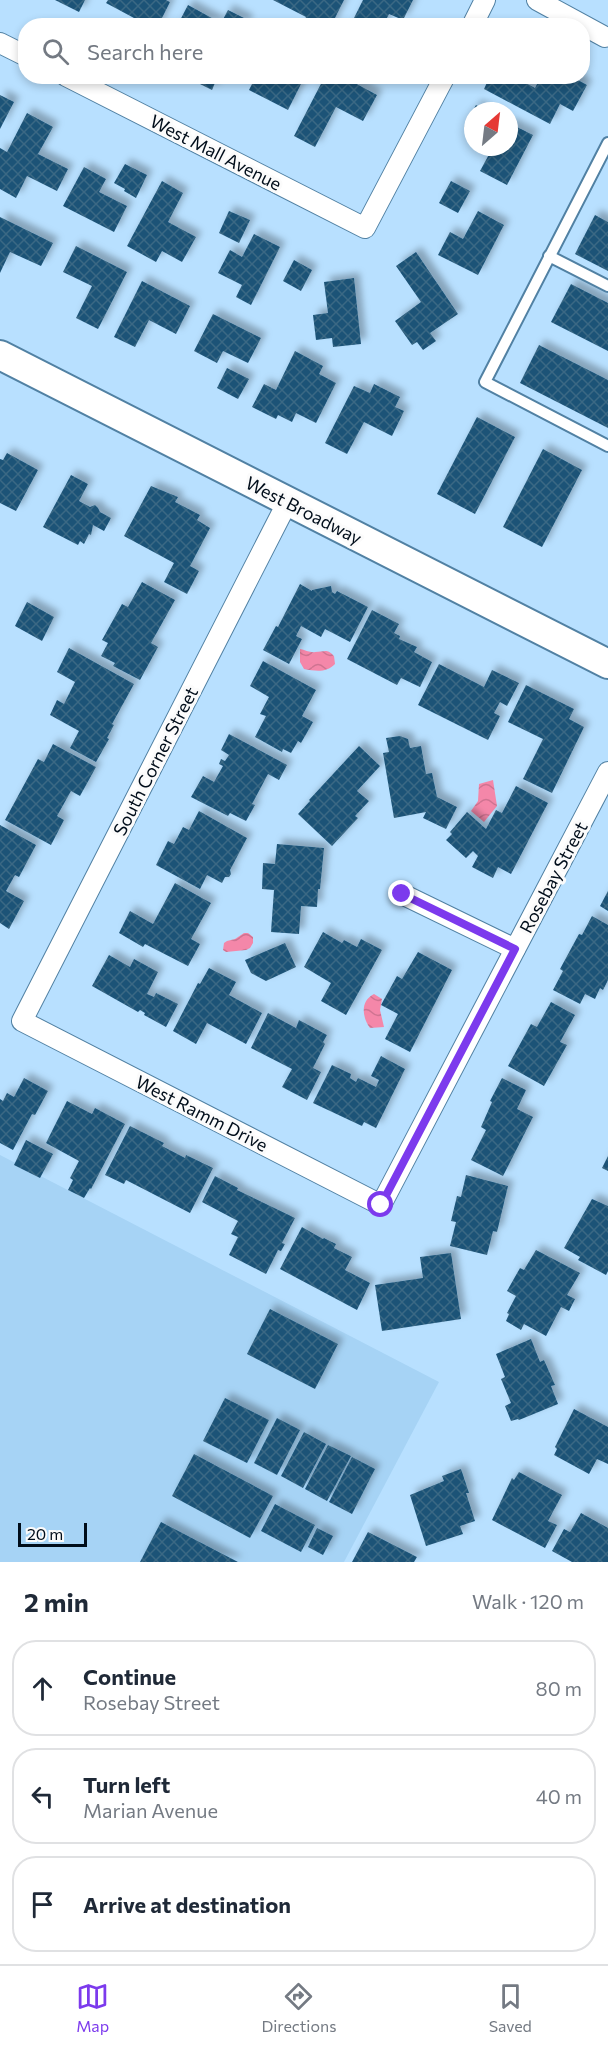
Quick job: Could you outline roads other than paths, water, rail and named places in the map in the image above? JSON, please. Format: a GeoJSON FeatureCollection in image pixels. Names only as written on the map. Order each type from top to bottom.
{"type":"FeatureCollection","features":[{"type":"Feature","properties":{"kind":"main road","name":"West Broadway"},"geometry":{"type":"LineString","coordinates":[[0,355],[608,664]]}},
{"type":"Feature","properties":{"kind":"street"},"geometry":{"type":"LineString","coordinates":[[476,18],[485,0]]}},
{"type":"Feature","properties":{"kind":"street"},"geometry":{"type":"LineString","coordinates":[[537,0],[570,18]]}},
{"type":"Feature","properties":{"kind":"street"},"geometry":{"type":"LineString","coordinates":[[590,29],[605,37]]}},
{"type":"Feature","properties":{"kind":"street"},"geometry":{"type":"LineString","coordinates":[[0,43],[18,52]]}},
{"type":"Feature","properties":{"kind":"street","name":"West Mall Avenue"},"geometry":{"type":"LineString","coordinates":[[82,84],[365,228],[441,84]]}},
{"type":"Feature","properties":{"kind":"street","name":"South Corner Street"},"geometry":{"type":"LineString","coordinates":[[22,1021],[288,501]]}},
{"type":"Feature","properties":{"kind":"street","name":"Rosebay Street"},"geometry":{"type":"LineString","coordinates":[[381,1205],[608,772]]}},
{"type":"Feature","properties":{"kind":"street"},"geometry":{"type":"LineString","coordinates":[[402,894],[515,949]]}},
{"type":"Feature","properties":{"kind":"street","name":"West Ramm Drive"},"geometry":{"type":"LineString","coordinates":[[22,1021],[381,1205]]}},
{"type":"Feature","properties":{"kind":"lane"},"geometry":{"type":"LineString","coordinates":[[608,143],[485,382],[608,446]]}},
{"type":"Feature","properties":{"kind":"lane"},"geometry":{"type":"LineString","coordinates":[[549,256],[608,286]]}},
{"type":"Feature","properties":{"kind":"water"},"geometry":{"type":"Polygon","coordinates":[[[300,649],[329,652],[334,656],[335,664],[324,670],[304,669],[300,662],[300,649]]]}},
{"type":"Feature","properties":{"kind":"water"},"geometry":{"type":"Polygon","coordinates":[[[493,780],[497,806],[484,822],[471,811],[478,801],[479,784],[493,780]]]}},
{"type":"Feature","properties":{"kind":"water"},"geometry":{"type":"Polygon","coordinates":[[[244,933],[253,937],[250,948],[226,952],[223,950],[224,943],[244,933]]]}},
{"type":"Feature","properties":{"kind":"water"},"geometry":{"type":"Polygon","coordinates":[[[374,994],[382,999],[380,1010],[384,1027],[370,1028],[365,1019],[364,1005],[374,994]]]}}]}
